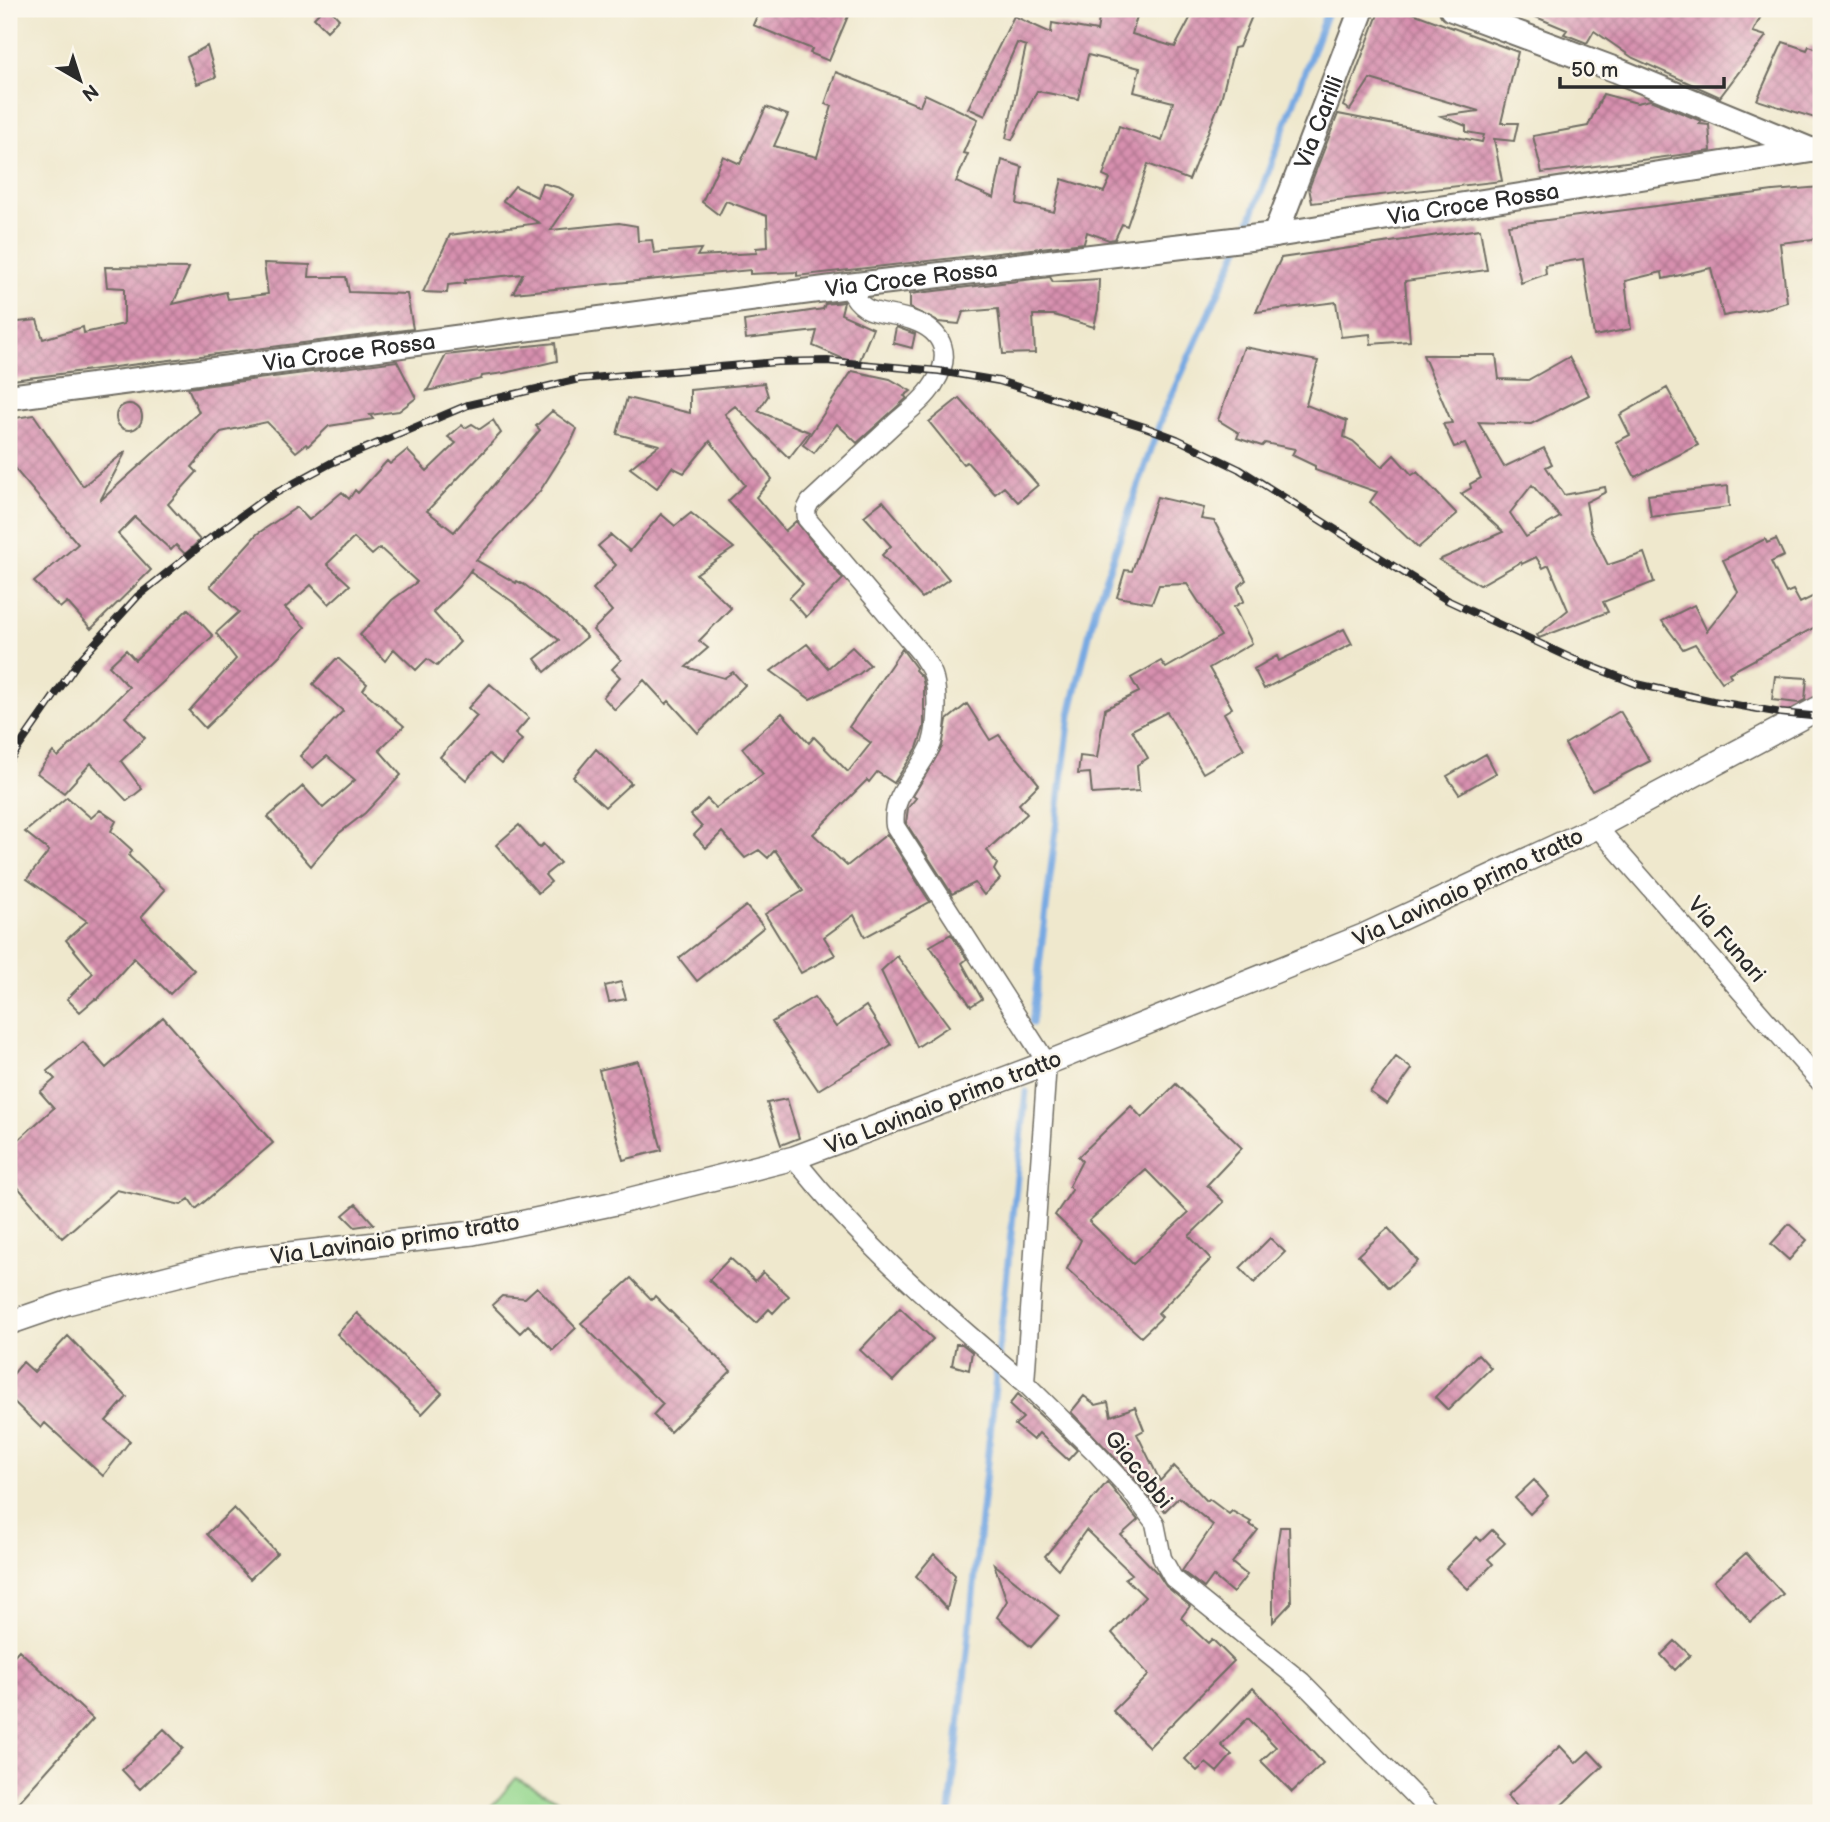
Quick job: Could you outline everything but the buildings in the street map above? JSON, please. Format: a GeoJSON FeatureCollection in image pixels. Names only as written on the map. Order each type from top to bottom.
{"type":"FeatureCollection","features":[{"type":"Feature","properties":{"kind":"main road","name":"Via Carilli"},"geometry":{"type":"LineString","coordinates":[[1269,236],[1362,9]]}},
{"type":"Feature","properties":{"kind":"main road"},"geometry":{"type":"LineString","coordinates":[[1452,9],[1616,70],[1816,151]]}},
{"type":"Feature","properties":{"kind":"main road","name":"Via Croce Rossa"},"geometry":{"type":"LineString","coordinates":[[9,397],[848,286],[1269,236],[1816,151]]}},
{"type":"Feature","properties":{"kind":"street"},"geometry":{"type":"LineString","coordinates":[[848,286],[854,300],[874,313],[912,320],[931,329],[942,343],[945,356],[934,384],[810,502],[806,510],[807,519],[920,654],[934,675],[937,698],[932,743],[897,801],[895,827],[1047,1063],[1026,1383]]}},
{"type":"Feature","properties":{"kind":"street","name":"Via Lavinaio primo tratto"},"geometry":{"type":"LineString","coordinates":[[9,1324],[67,1303],[236,1260],[473,1233],[616,1203],[794,1158],[1047,1063],[1363,936],[1597,827],[1821,707]]}},
{"type":"Feature","properties":{"kind":"street","name":"Via Funari"},"geometry":{"type":"LineString","coordinates":[[1597,827],[1821,1083]]}},
{"type":"Feature","properties":{"kind":"street","name":"Giacobbi"},"geometry":{"type":"LineString","coordinates":[[794,1158],[818,1189],[917,1289],[1026,1383],[1097,1453],[1155,1523],[1162,1558],[1173,1578],[1302,1682],[1431,1813]]}},
{"type":"Feature","properties":{"kind":"green space"},"geometry":{"type":"Polygon","coordinates":[[[516,1778],[581,1813],[486,1813],[516,1778]]]}},
{"type":"Feature","properties":{"kind":"waterway"},"geometry":{"type":"LineString","coordinates":[[1245,235],[1328,9]]}},
{"type":"Feature","properties":{"kind":"waterway"},"geometry":{"type":"LineString","coordinates":[[1032,1023],[1070,715],[1096,606],[1164,412],[1240,245]]}},
{"type":"Feature","properties":{"kind":"waterway"},"geometry":{"type":"LineString","coordinates":[[950,1813],[1026,1092]]}},
{"type":"Feature","properties":{"kind":"railway"},"geometry":{"type":"LineString","coordinates":[[9,761],[78,662],[138,596],[263,500],[331,463],[468,405],[579,379],[777,362],[827,361],[939,371],[999,381],[1145,427],[1239,469],[1449,601],[1573,659],[1637,684],[1713,701],[1821,717]]}}]}
